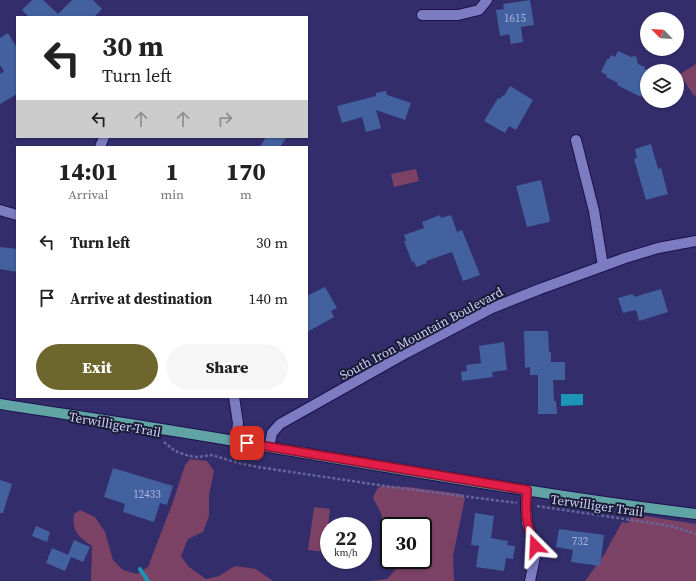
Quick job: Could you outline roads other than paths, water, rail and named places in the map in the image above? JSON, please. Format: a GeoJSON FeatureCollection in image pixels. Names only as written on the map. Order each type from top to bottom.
{"type":"FeatureCollection","features":[{"type":"Feature","properties":{"kind":"main road"},"geometry":{"type":"LineString","coordinates":[[0,404],[236,441],[527,490],[636,507],[696,514]]}},
{"type":"Feature","properties":{"kind":"street"},"geometry":{"type":"LineString","coordinates":[[422,15],[458,15],[479,10],[487,0]]}},
{"type":"Feature","properties":{"kind":"street"},"geometry":{"type":"LineString","coordinates":[[576,140],[594,211],[603,266]]}},
{"type":"Feature","properties":{"kind":"street"},"geometry":{"type":"LineString","coordinates":[[0,210],[16,215]]}},
{"type":"Feature","properties":{"kind":"street","name":"South Iron Mountain Boulevard"},"geometry":{"type":"LineString","coordinates":[[269,447],[272,433],[280,424],[408,352],[492,308],[643,252],[696,241]]}},
{"type":"Feature","properties":{"kind":"street"},"geometry":{"type":"LineString","coordinates":[[234,398],[238,423],[236,441]]}},
{"type":"Feature","properties":{"kind":"street"},"geometry":{"type":"LineString","coordinates":[[527,490],[527,523],[536,552],[530,581]]}},
{"type":"Feature","properties":{"kind":"water"},"geometry":{"type":"Polygon","coordinates":[[[561,394],[583,394],[583,405],[561,406],[561,394]]]}},
{"type":"Feature","properties":{"kind":"waterway"},"geometry":{"type":"LineString","coordinates":[[140,569],[148,581]]}}]}
